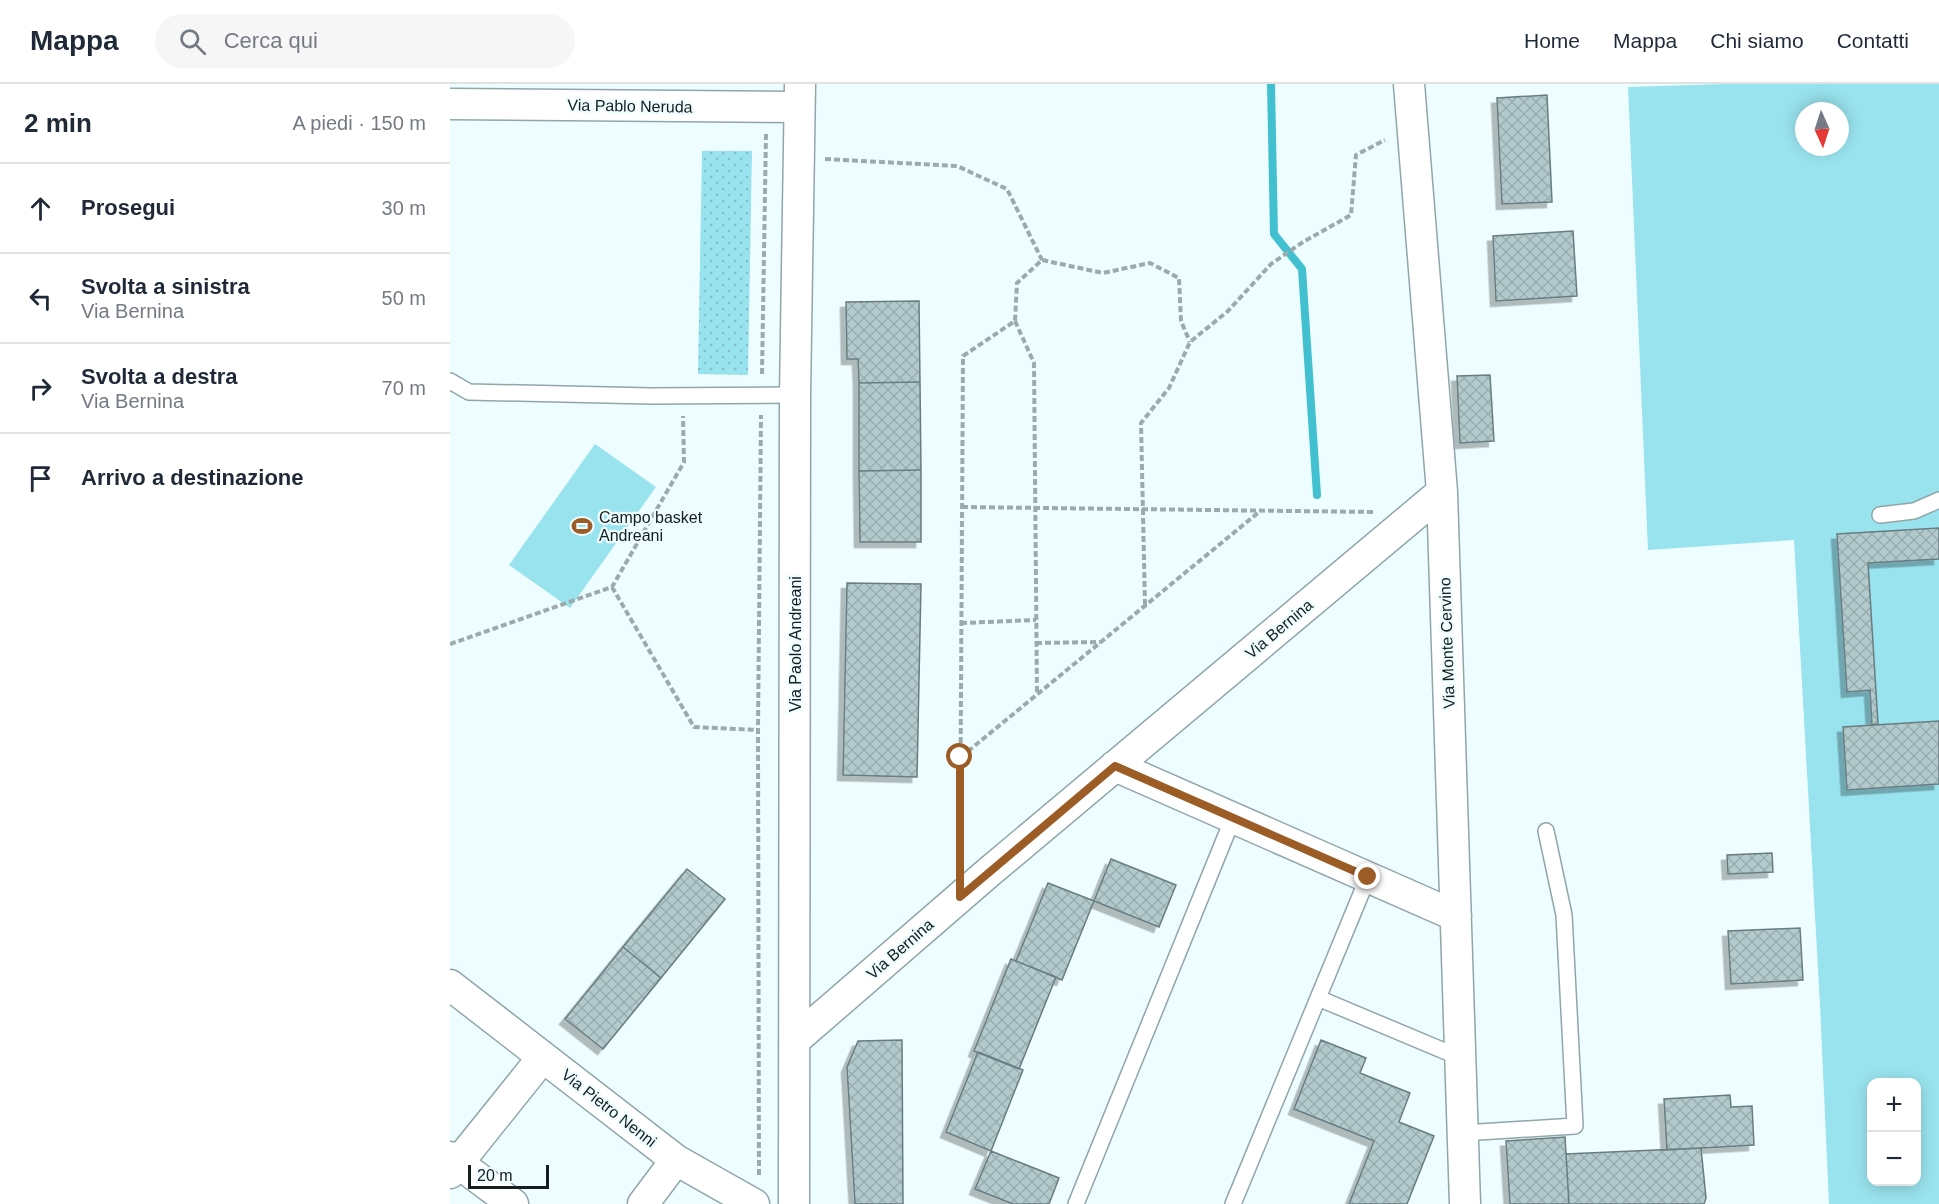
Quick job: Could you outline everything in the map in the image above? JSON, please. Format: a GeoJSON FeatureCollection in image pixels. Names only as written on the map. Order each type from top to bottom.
{"type":"FeatureCollection","features":[{"type":"Feature","properties":{"kind":"street","name":"Via Monte Cervino"},"geometry":{"type":"LineString","coordinates":[[1409,84],[1442,492],[1465,1204]]}},
{"type":"Feature","properties":{"kind":"street","name":"Via Pablo Neruda"},"geometry":{"type":"LineString","coordinates":[[457,97],[767,107],[800,96]]}},
{"type":"Feature","properties":{"kind":"street","name":"Via Paolo Andreani"},"geometry":{"type":"LineString","coordinates":[[794,1204],[795,395],[800,96]]}},
{"type":"Feature","properties":{"kind":"street","name":"Via Bernina"},"geometry":{"type":"LineString","coordinates":[[795,1040],[960,897],[1442,492]]}},
{"type":"Feature","properties":{"kind":"street"},"geometry":{"type":"LineString","coordinates":[[1115,766],[1456,916]]}},
{"type":"Feature","properties":{"kind":"street","name":"Via Pietro Nenni"},"geometry":{"type":"LineString","coordinates":[[452,991],[543,1057],[676,1160],[757,1192]]}},
{"type":"Feature","properties":{"kind":"street"},"geometry":{"type":"LineString","coordinates":[[513,1204],[453,1164],[543,1057]]}},
{"type":"Feature","properties":{"kind":"street"},"geometry":{"type":"LineString","coordinates":[[643,1204],[676,1160]]}},
{"type":"Feature","properties":{"kind":"lane"},"geometry":{"type":"LineString","coordinates":[[450,381],[470,392],[682,396],[795,395]]}},
{"type":"Feature","properties":{"kind":"lane"},"geometry":{"type":"LineString","coordinates":[[1880,515],[1914,511],[1939,500]]}},
{"type":"Feature","properties":{"kind":"lane"},"geometry":{"type":"LineString","coordinates":[[1076,1204],[1233,818]]}},
{"type":"Feature","properties":{"kind":"lane"},"geometry":{"type":"LineString","coordinates":[[1463,1133],[1575,1126],[1564,915],[1546,831]]}},
{"type":"Feature","properties":{"kind":"lane"},"geometry":{"type":"LineString","coordinates":[[1233,1204],[1368,877]]}},
{"type":"Feature","properties":{"kind":"lane"},"geometry":{"type":"LineString","coordinates":[[1318,998],[1461,1058]]}},
{"type":"Feature","properties":{"kind":"path"},"geometry":{"type":"LineString","coordinates":[[757,1192],[758,730],[767,107]]}},
{"type":"Feature","properties":{"kind":"path"},"geometry":{"type":"LineString","coordinates":[[1145,605],[1141,423],[1169,388],[1190,342],[1228,311],[1271,264],[1303,242],[1351,215],[1356,155],[1390,137]]}},
{"type":"Feature","properties":{"kind":"path"},"geometry":{"type":"LineString","coordinates":[[799,158],[957,166],[1007,189],[1042,260]]}},
{"type":"Feature","properties":{"kind":"path"},"geometry":{"type":"LineString","coordinates":[[1037,694],[1034,363],[1015,321],[1017,283],[1042,260]]}},
{"type":"Feature","properties":{"kind":"path"},"geometry":{"type":"LineString","coordinates":[[1042,260],[1103,273],[1150,263],[1179,278],[1181,321],[1190,342]]}},
{"type":"Feature","properties":{"kind":"path"},"geometry":{"type":"LineString","coordinates":[[960,897],[963,356],[1015,321]]}},
{"type":"Feature","properties":{"kind":"path"},"geometry":{"type":"LineString","coordinates":[[450,644],[612,587],[684,462],[682,396]]}},
{"type":"Feature","properties":{"kind":"path"},"geometry":{"type":"LineString","coordinates":[[962,507],[1377,512]]}},
{"type":"Feature","properties":{"kind":"path"},"geometry":{"type":"LineString","coordinates":[[960,757],[1260,511]]}},
{"type":"Feature","properties":{"kind":"path"},"geometry":{"type":"LineString","coordinates":[[612,587],[694,727],[758,730]]}},
{"type":"Feature","properties":{"kind":"path"},"geometry":{"type":"LineString","coordinates":[[961,623],[1036,620]]}},
{"type":"Feature","properties":{"kind":"path"},"geometry":{"type":"LineString","coordinates":[[1036,643],[1100,642]]}},
{"type":"Feature","properties":{"kind":"shaded area"},"geometry":{"type":"Polygon","coordinates":[[[1723,84],[1939,84],[1939,1204],[1829,1204],[1794,540],[1648,550],[1628,87],[1723,84]]]}},
{"type":"Feature","properties":{"kind":"shaded area"},"geometry":{"type":"Polygon","coordinates":[[[702,151],[752,151],[748,375],[698,374],[702,151]]]}},
{"type":"Feature","properties":{"kind":"shaded area","name":"Campo basket Andreani"},"geometry":{"type":"Polygon","coordinates":[[[595,444],[656,487],[570,608],[509,565],[595,444]]]}},
{"type":"Feature","properties":{"kind":"building"},"geometry":{"type":"Polygon","coordinates":[[[1547,95],[1552,202],[1502,204],[1497,98],[1547,95]]]}},
{"type":"Feature","properties":{"kind":"building"},"geometry":{"type":"Polygon","coordinates":[[[1573,231],[1577,296],[1496,301],[1493,236],[1573,231]]]}},
{"type":"Feature","properties":{"kind":"building"},"geometry":{"type":"Polygon","coordinates":[[[919,301],[920,382],[859,383],[858,359],[847,359],[846,302],[919,301]]]}},
{"type":"Feature","properties":{"kind":"building"},"geometry":{"type":"Polygon","coordinates":[[[1490,375],[1494,441],[1460,443],[1457,376],[1490,375]]]}},
{"type":"Feature","properties":{"kind":"building"},"geometry":{"type":"Polygon","coordinates":[[[920,382],[921,470],[859,471],[859,383],[920,382]]]}},
{"type":"Feature","properties":{"kind":"building"},"geometry":{"type":"Polygon","coordinates":[[[921,470],[921,542],[860,542],[859,471],[921,470]]]}},
{"type":"Feature","properties":{"kind":"building"},"geometry":{"type":"Polygon","coordinates":[[[1939,528],[1939,559],[1868,563],[1878,724],[1872,725],[1870,690],[1847,692],[1837,534],[1939,528]]]}},
{"type":"Feature","properties":{"kind":"building"},"geometry":{"type":"Polygon","coordinates":[[[847,583],[921,584],[917,777],[843,775],[847,583]]]}},
{"type":"Feature","properties":{"kind":"building"},"geometry":{"type":"Polygon","coordinates":[[[1939,721],[1939,784],[1847,790],[1843,727],[1939,721]]]}},
{"type":"Feature","properties":{"kind":"building"},"geometry":{"type":"Polygon","coordinates":[[[1772,853],[1773,872],[1728,874],[1727,855],[1772,853]]]}},
{"type":"Feature","properties":{"kind":"building"},"geometry":{"type":"Polygon","coordinates":[[[1111,859],[1176,885],[1159,927],[1094,901],[1111,859]]]}},
{"type":"Feature","properties":{"kind":"building"},"geometry":{"type":"Polygon","coordinates":[[[687,869],[725,899],[661,978],[623,947],[687,869]]]}},
{"type":"Feature","properties":{"kind":"building"},"geometry":{"type":"Polygon","coordinates":[[[1048,883],[1094,901],[1062,980],[1016,961],[1048,883]]]}},
{"type":"Feature","properties":{"kind":"building"},"geometry":{"type":"Polygon","coordinates":[[[1800,928],[1803,980],[1731,984],[1728,931],[1800,928]]]}},
{"type":"Feature","properties":{"kind":"building"},"geometry":{"type":"Polygon","coordinates":[[[623,947],[661,978],[603,1049],[565,1019],[623,947]]]}},
{"type":"Feature","properties":{"kind":"building"},"geometry":{"type":"Polygon","coordinates":[[[1011,959],[1056,977],[1019,1069],[974,1051],[1011,959]]]}},
{"type":"Feature","properties":{"kind":"building"},"geometry":{"type":"Polygon","coordinates":[[[902,1040],[903,1204],[855,1204],[847,1067],[858,1041],[902,1040]]]}},
{"type":"Feature","properties":{"kind":"building"},"geometry":{"type":"Polygon","coordinates":[[[1321,1040],[1366,1058],[1360,1073],[1410,1093],[1399,1122],[1434,1136],[1407,1204],[1349,1204],[1374,1141],[1294,1109],[1321,1040]]]}},
{"type":"Feature","properties":{"kind":"building"},"geometry":{"type":"Polygon","coordinates":[[[978,1052],[1023,1070],[991,1151],[946,1132],[978,1052]]]}},
{"type":"Feature","properties":{"kind":"building"},"geometry":{"type":"Polygon","coordinates":[[[1730,1095],[1731,1107],[1752,1106],[1754,1145],[1667,1150],[1664,1099],[1730,1095]]]}},
{"type":"Feature","properties":{"kind":"building"},"geometry":{"type":"Polygon","coordinates":[[[1565,1137],[1569,1204],[1510,1204],[1506,1141],[1565,1137]]]}},
{"type":"Feature","properties":{"kind":"building"},"geometry":{"type":"Polygon","coordinates":[[[1701,1148],[1706,1198],[1704,1204],[1569,1204],[1566,1154],[1701,1148]]]}},
{"type":"Feature","properties":{"kind":"building"},"geometry":{"type":"Polygon","coordinates":[[[991,1151],[1059,1178],[1049,1204],[1013,1204],[975,1189],[991,1151]]]}},
{"type":"Feature","properties":{"kind":"waterway"},"geometry":{"type":"LineString","coordinates":[[1271,84],[1274,234],[1302,269],[1317,495]]}},
{"type":"Feature","properties":{"kind":"place","name":"Campo basket Andreani"},"geometry":{"type":"Point","coordinates":[582,526]}},
{"type":"Feature","properties":{"kind":"route"},"geometry":{"type":"LineString","coordinates":[[960,757],[960,897],[1115,766],[1368,877]]}}]}
